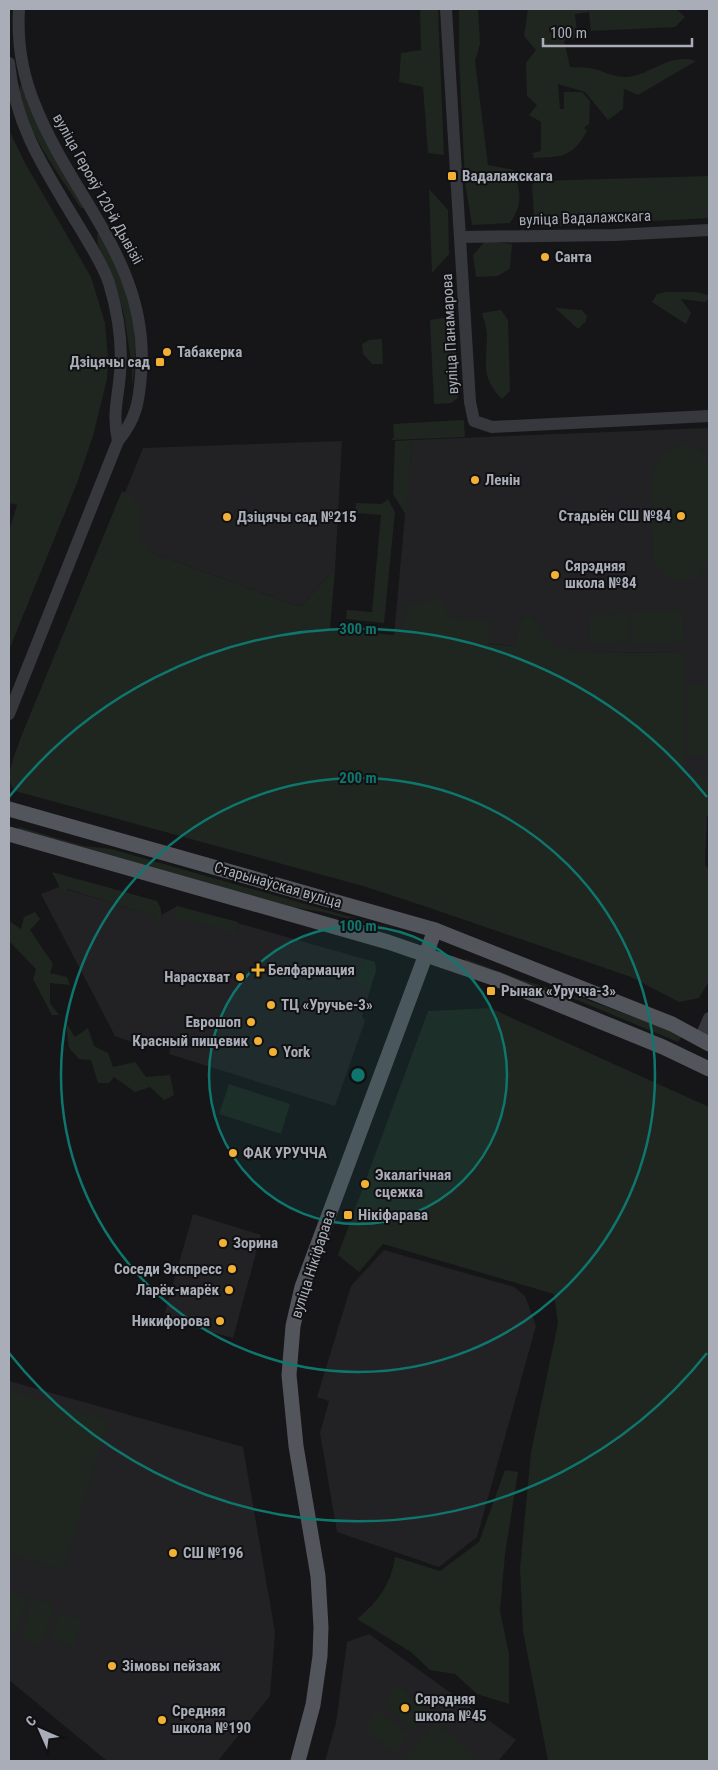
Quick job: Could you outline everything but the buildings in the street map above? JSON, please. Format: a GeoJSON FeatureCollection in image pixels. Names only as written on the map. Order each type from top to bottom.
{"type":"FeatureCollection","features":[{"type":"Feature","properties":{"kind":"main road","name":"Старынаўская вуліца"},"geometry":{"type":"LineString","coordinates":[[9,809],[434,930],[672,1024],[705,1041]]}},
{"type":"Feature","properties":{"kind":"main road","name":"Старынаўская вуліца"},"geometry":{"type":"LineString","coordinates":[[9,834],[376,939],[496,979],[690,1059],[709,1069]]}},
{"type":"Feature","properties":{"kind":"main road","name":"вуліца Нікіфарава"},"geometry":{"type":"LineString","coordinates":[[298,1761],[313,1705],[320,1656],[321,1603],[290,1398],[288,1358],[293,1326],[302,1287],[426,956],[434,930]]}},
{"type":"Feature","properties":{"kind":"main road"},"geometry":{"type":"LineString","coordinates":[[690,1059],[705,1041]]}},
{"type":"Feature","properties":{"kind":"street","name":"вуліца Герояў 120-й Дывізіі"},"geometry":{"type":"LineString","coordinates":[[9,714],[118,441],[132,424],[140,384],[142,339],[135,302],[124,268],[110,239],[55,148],[34,105],[21,56],[18,28],[19,9]]}},
{"type":"Feature","properties":{"kind":"street","name":"вуліца Панамарова"},"geometry":{"type":"LineString","coordinates":[[446,9],[470,402],[474,421],[492,427],[709,416]]}},
{"type":"Feature","properties":{"kind":"street"},"geometry":{"type":"LineString","coordinates":[[9,63],[18,111],[34,153],[93,250],[108,280],[114,300],[121,356],[114,420],[118,441]]}},
{"type":"Feature","properties":{"kind":"street","name":"вуліца Вадалажскага"},"geometry":{"type":"LineString","coordinates":[[461,237],[615,235],[709,230]]}},
{"type":"Feature","properties":{"kind":"street"},"geometry":{"type":"LineString","coordinates":[[705,1041],[709,1018]]}},
{"type":"Feature","properties":{"kind":"shaded area"},"geometry":{"type":"Polygon","coordinates":[[[420,9],[438,9],[444,155],[428,153],[423,87],[399,82],[401,53],[421,50],[420,9]]]}},
{"type":"Feature","properties":{"kind":"shaded area"},"geometry":{"type":"Polygon","coordinates":[[[459,9],[478,9],[480,44],[475,61],[488,165],[514,170],[520,197],[517,209],[510,223],[472,225],[465,182],[459,57],[459,9]]]}},
{"type":"Feature","properties":{"kind":"shaded area"},"geometry":{"type":"Polygon","coordinates":[[[528,9],[676,9],[685,17],[675,27],[591,31],[589,12],[575,14],[577,31],[574,38],[564,41],[570,67],[590,68],[628,77],[678,59],[696,61],[638,95],[624,89],[623,109],[608,120],[585,92],[558,84],[560,109],[564,109],[564,92],[582,92],[590,101],[589,124],[584,128],[587,131],[571,151],[559,156],[534,158],[532,153],[541,151],[541,122],[529,115],[537,105],[527,96],[526,63],[536,50],[524,36],[528,9]]]}},
{"type":"Feature","properties":{"kind":"shaded area"},"geometry":{"type":"Polygon","coordinates":[[[21,84],[45,142],[85,208],[81,208],[41,147],[31,128],[20,96],[21,84]]]}},
{"type":"Feature","properties":{"kind":"shaded area"},"geometry":{"type":"Polygon","coordinates":[[[9,130],[25,163],[91,277],[105,323],[108,358],[107,379],[93,436],[77,483],[9,650],[9,531],[17,505],[9,503],[9,130]]]}},
{"type":"Feature","properties":{"kind":"shaded area"},"geometry":{"type":"Polygon","coordinates":[[[709,176],[709,218],[541,227],[534,218],[532,185],[536,181],[709,176]]]}},
{"type":"Feature","properties":{"kind":"shaded area"},"geometry":{"type":"Polygon","coordinates":[[[429,189],[448,210],[449,254],[432,273],[429,189]]]}},
{"type":"Feature","properties":{"kind":"shaded area"},"geometry":{"type":"Polygon","coordinates":[[[100,233],[119,272],[128,296],[135,341],[132,387],[132,366],[124,315],[114,280],[98,245],[97,234],[100,233]]]}},
{"type":"Feature","properties":{"kind":"shaded area"},"geometry":{"type":"Polygon","coordinates":[[[485,241],[512,244],[510,269],[497,276],[476,277],[473,255],[485,241]]]}},
{"type":"Feature","properties":{"kind":"shaded area"},"geometry":{"type":"Polygon","coordinates":[[[666,292],[696,292],[708,295],[709,299],[705,302],[681,299],[691,313],[686,324],[652,302],[657,294],[666,292]]]}},
{"type":"Feature","properties":{"kind":"shaded area"},"geometry":{"type":"Polygon","coordinates":[[[555,308],[582,310],[587,316],[586,321],[578,329],[555,308]]]}},
{"type":"Feature","properties":{"kind":"shaded area"},"geometry":{"type":"Polygon","coordinates":[[[501,310],[508,320],[510,391],[502,399],[491,384],[486,370],[487,333],[482,313],[501,310]]]}},
{"type":"Feature","properties":{"kind":"shaded area"},"geometry":{"type":"Polygon","coordinates":[[[448,317],[455,327],[458,398],[451,403],[434,404],[430,320],[448,317]]]}},
{"type":"Feature","properties":{"kind":"shaded area"},"geometry":{"type":"Polygon","coordinates":[[[382,339],[383,364],[372,364],[363,354],[362,344],[369,340],[382,339]]]}},
{"type":"Feature","properties":{"kind":"shaded area"},"geometry":{"type":"Polygon","coordinates":[[[464,420],[465,437],[391,440],[394,437],[393,424],[464,420]]]}},
{"type":"Feature","properties":{"kind":"shaded area","name":"Сярэдняя школа №84"},"geometry":{"type":"Polygon","coordinates":[[[709,428],[709,777],[684,777],[684,653],[582,652],[394,635],[412,440],[709,428]]]}},
{"type":"Feature","properties":{"kind":"shaded area"},"geometry":{"type":"Polygon","coordinates":[[[412,440],[406,515],[393,494],[395,441],[412,440]]]}},
{"type":"Feature","properties":{"kind":"shaded area","name":"Дзіцячы сад №215"},"geometry":{"type":"Polygon","coordinates":[[[342,441],[335,569],[300,607],[153,553],[109,532],[143,448],[342,441]]]}},
{"type":"Feature","properties":{"kind":"shaded area","name":"Стадыён СШ №84"},"geometry":{"type":"Polygon","coordinates":[[[679,445],[698,449],[704,455],[709,465],[709,564],[697,577],[682,582],[666,577],[653,560],[652,471],[664,452],[679,445]]]}},
{"type":"Feature","properties":{"kind":"shaded area"},"geometry":{"type":"Polygon","coordinates":[[[122,491],[136,500],[139,506],[142,518],[141,541],[153,553],[300,607],[335,569],[330,629],[394,635],[402,629],[409,604],[441,600],[451,618],[490,621],[489,644],[514,646],[522,620],[530,616],[555,646],[582,652],[684,653],[684,776],[709,777],[709,816],[707,816],[705,865],[709,870],[709,981],[699,998],[679,1002],[631,977],[363,886],[15,791],[10,779],[13,758],[122,491]]]}},
{"type":"Feature","properties":{"kind":"shaded area"},"geometry":{"type":"Polygon","coordinates":[[[388,499],[395,512],[384,623],[346,619],[347,610],[372,612],[381,515],[355,513],[356,503],[382,504],[388,499]]]}},
{"type":"Feature","properties":{"kind":"shaded area"},"geometry":{"type":"Polygon","coordinates":[[[682,610],[683,642],[632,644],[631,612],[682,610]]]}},
{"type":"Feature","properties":{"kind":"shaded area"},"geometry":{"type":"Polygon","coordinates":[[[628,613],[629,642],[590,644],[589,615],[628,613]]]}},
{"type":"Feature","properties":{"kind":"shaded area"},"geometry":{"type":"Polygon","coordinates":[[[688,685],[709,685],[709,755],[688,755],[688,685]]]}},
{"type":"Feature","properties":{"kind":"shaded area"},"geometry":{"type":"Polygon","coordinates":[[[19,827],[84,846],[111,849],[386,927],[385,929],[323,912],[291,907],[18,830],[19,827]]]}},
{"type":"Feature","properties":{"kind":"shaded area"},"geometry":{"type":"Polygon","coordinates":[[[52,872],[157,901],[161,914],[158,926],[155,926],[157,917],[67,889],[64,896],[52,872]]]}},
{"type":"Feature","properties":{"kind":"shaded area"},"geometry":{"type":"Polygon","coordinates":[[[59,887],[158,917],[177,906],[375,962],[376,971],[362,1016],[365,1021],[335,1106],[169,1054],[171,1046],[145,1038],[142,1046],[115,1036],[41,894],[59,887]]]}},
{"type":"Feature","properties":{"kind":"shaded area"},"geometry":{"type":"Polygon","coordinates":[[[177,906],[238,922],[235,934],[184,918],[180,921],[173,919],[177,906]]]}},
{"type":"Feature","properties":{"kind":"shaded area"},"geometry":{"type":"Polygon","coordinates":[[[35,912],[40,919],[30,930],[53,964],[50,973],[67,977],[70,985],[50,983],[50,1003],[59,1015],[52,1015],[33,979],[36,969],[10,942],[10,921],[21,929],[24,917],[35,912]]]}},
{"type":"Feature","properties":{"kind":"shaded area"},"geometry":{"type":"Polygon","coordinates":[[[364,959],[375,962],[376,971],[370,988],[361,985],[357,980],[364,959]]]}},
{"type":"Feature","properties":{"kind":"shaded area"},"geometry":{"type":"Polygon","coordinates":[[[466,959],[519,979],[585,999],[683,1035],[678,1042],[577,1000],[518,982],[465,961],[466,959]]]}},
{"type":"Feature","properties":{"kind":"shaded area"},"geometry":{"type":"Polygon","coordinates":[[[490,1008],[709,1107],[709,1761],[548,1761],[523,1631],[520,1569],[531,1452],[558,1323],[554,1294],[383,1244],[359,1272],[338,1255],[428,1011],[490,1008]]]}},
{"type":"Feature","properties":{"kind":"shaded area"},"geometry":{"type":"Polygon","coordinates":[[[66,1023],[75,1037],[88,1028],[94,1046],[108,1053],[113,1067],[135,1062],[146,1077],[170,1075],[174,1095],[164,1100],[150,1087],[135,1092],[114,1077],[109,1083],[98,1083],[91,1060],[79,1059],[69,1048],[66,1023]]]}},
{"type":"Feature","properties":{"kind":"shaded area"},"geometry":{"type":"Polygon","coordinates":[[[229,1084],[290,1104],[281,1134],[219,1114],[229,1084]]]}},
{"type":"Feature","properties":{"kind":"shaded area"},"geometry":{"type":"Polygon","coordinates":[[[193,1214],[261,1235],[233,1338],[163,1319],[193,1214]]]}},
{"type":"Feature","properties":{"kind":"shaded area"},"geometry":{"type":"Polygon","coordinates":[[[384,1250],[514,1287],[525,1296],[536,1326],[477,1537],[439,1567],[337,1532],[320,1433],[329,1401],[317,1397],[351,1286],[384,1250]]]}},
{"type":"Feature","properties":{"kind":"shaded area"},"geometry":{"type":"Polygon","coordinates":[[[9,1381],[243,1447],[275,1632],[270,1696],[218,1761],[107,1761],[9,1680],[9,1381]]]}},
{"type":"Feature","properties":{"kind":"shaded area"},"geometry":{"type":"Polygon","coordinates":[[[13,1391],[108,1421],[63,1570],[9,1553],[9,1406],[13,1391]]]}},
{"type":"Feature","properties":{"kind":"shaded area"},"geometry":{"type":"Polygon","coordinates":[[[505,1470],[518,1472],[505,1554],[500,1611],[509,1654],[509,1704],[477,1694],[455,1674],[430,1670],[411,1652],[357,1619],[377,1599],[387,1584],[395,1557],[440,1571],[479,1542],[505,1470]]]}},
{"type":"Feature","properties":{"kind":"shaded area"},"geometry":{"type":"Polygon","coordinates":[[[9,1592],[27,1598],[16,1633],[9,1631],[9,1592]]]}},
{"type":"Feature","properties":{"kind":"shaded area"},"geometry":{"type":"Polygon","coordinates":[[[33,1598],[54,1605],[42,1645],[21,1638],[33,1598]]]}},
{"type":"Feature","properties":{"kind":"shaded area"},"geometry":{"type":"Polygon","coordinates":[[[60,1612],[82,1619],[74,1647],[52,1640],[60,1612]]]}},
{"type":"Feature","properties":{"kind":"shaded area","name":"Сярэдняя школа №45"},"geometry":{"type":"Polygon","coordinates":[[[369,1634],[516,1740],[498,1761],[325,1761],[336,1723],[347,1642],[369,1634]]]}},
{"type":"Feature","properties":{"kind":"shaded area"},"geometry":{"type":"Polygon","coordinates":[[[398,1686],[429,1712],[414,1730],[383,1703],[398,1686]]]}},
{"type":"Feature","properties":{"kind":"shaded area"},"geometry":{"type":"Polygon","coordinates":[[[378,1710],[409,1735],[395,1753],[363,1728],[378,1710]]]}},
{"type":"Feature","properties":{"kind":"shaded area"},"geometry":{"type":"Polygon","coordinates":[[[435,1723],[474,1755],[469,1761],[403,1761],[435,1723]]]}},
{"type":"Feature","properties":{"kind":"place","name":"Вадалажскага"},"geometry":{"type":"Point","coordinates":[452,176]}},
{"type":"Feature","properties":{"kind":"place","name":"Санта"},"geometry":{"type":"Point","coordinates":[545,257]}},
{"type":"Feature","properties":{"kind":"place","name":"Табакерка"},"geometry":{"type":"Point","coordinates":[167,352]}},
{"type":"Feature","properties":{"kind":"place","name":"Дзіцячы сад"},"geometry":{"type":"Point","coordinates":[160,362]}},
{"type":"Feature","properties":{"kind":"place","name":"Ленін"},"geometry":{"type":"Point","coordinates":[475,480]}},
{"type":"Feature","properties":{"kind":"place","name":"Стадыён СШ №84"},"geometry":{"type":"Point","coordinates":[681,516]}},
{"type":"Feature","properties":{"kind":"place","name":"Дзіцячы сад №215"},"geometry":{"type":"Point","coordinates":[227,517]}},
{"type":"Feature","properties":{"kind":"place","name":"Сярэдняя школа №84"},"geometry":{"type":"Point","coordinates":[555,575]}},
{"type":"Feature","properties":{"kind":"place","name":"Белфармация"},"geometry":{"type":"Point","coordinates":[258,970]}},
{"type":"Feature","properties":{"kind":"place","name":"Нарасхват"},"geometry":{"type":"Point","coordinates":[240,977]}},
{"type":"Feature","properties":{"kind":"place","name":"Рынак «Уручча-3»"},"geometry":{"type":"Point","coordinates":[491,991]}},
{"type":"Feature","properties":{"kind":"place","name":"ТЦ «Уручье-3»"},"geometry":{"type":"Point","coordinates":[271,1005]}},
{"type":"Feature","properties":{"kind":"place","name":"Еврошоп"},"geometry":{"type":"Point","coordinates":[251,1022]}},
{"type":"Feature","properties":{"kind":"place","name":"Красный пищевик"},"geometry":{"type":"Point","coordinates":[258,1041]}},
{"type":"Feature","properties":{"kind":"place","name":"York"},"geometry":{"type":"Point","coordinates":[273,1052]}},
{"type":"Feature","properties":{"kind":"place","name":"ФАК УРУЧЧА"},"geometry":{"type":"Point","coordinates":[233,1153]}},
{"type":"Feature","properties":{"kind":"place","name":"Экалагічная сцежка"},"geometry":{"type":"Point","coordinates":[365,1184]}},
{"type":"Feature","properties":{"kind":"place","name":"Нікіфарава"},"geometry":{"type":"Point","coordinates":[348,1215]}},
{"type":"Feature","properties":{"kind":"place","name":"Зорина"},"geometry":{"type":"Point","coordinates":[223,1243]}},
{"type":"Feature","properties":{"kind":"place","name":"Соседи Экспресс"},"geometry":{"type":"Point","coordinates":[232,1269]}},
{"type":"Feature","properties":{"kind":"place","name":"Ларёк-марёк"},"geometry":{"type":"Point","coordinates":[229,1290]}},
{"type":"Feature","properties":{"kind":"place","name":"Никифорова"},"geometry":{"type":"Point","coordinates":[220,1321]}},
{"type":"Feature","properties":{"kind":"place","name":"СШ №196"},"geometry":{"type":"Point","coordinates":[173,1553]}},
{"type":"Feature","properties":{"kind":"place","name":"Зімовы пейзаж"},"geometry":{"type":"Point","coordinates":[112,1666]}},
{"type":"Feature","properties":{"kind":"place","name":"Сярэдняя школа №45"},"geometry":{"type":"Point","coordinates":[405,1708]}},
{"type":"Feature","properties":{"kind":"place","name":"Средняя школа №190"},"geometry":{"type":"Point","coordinates":[162,1720]}}]}
